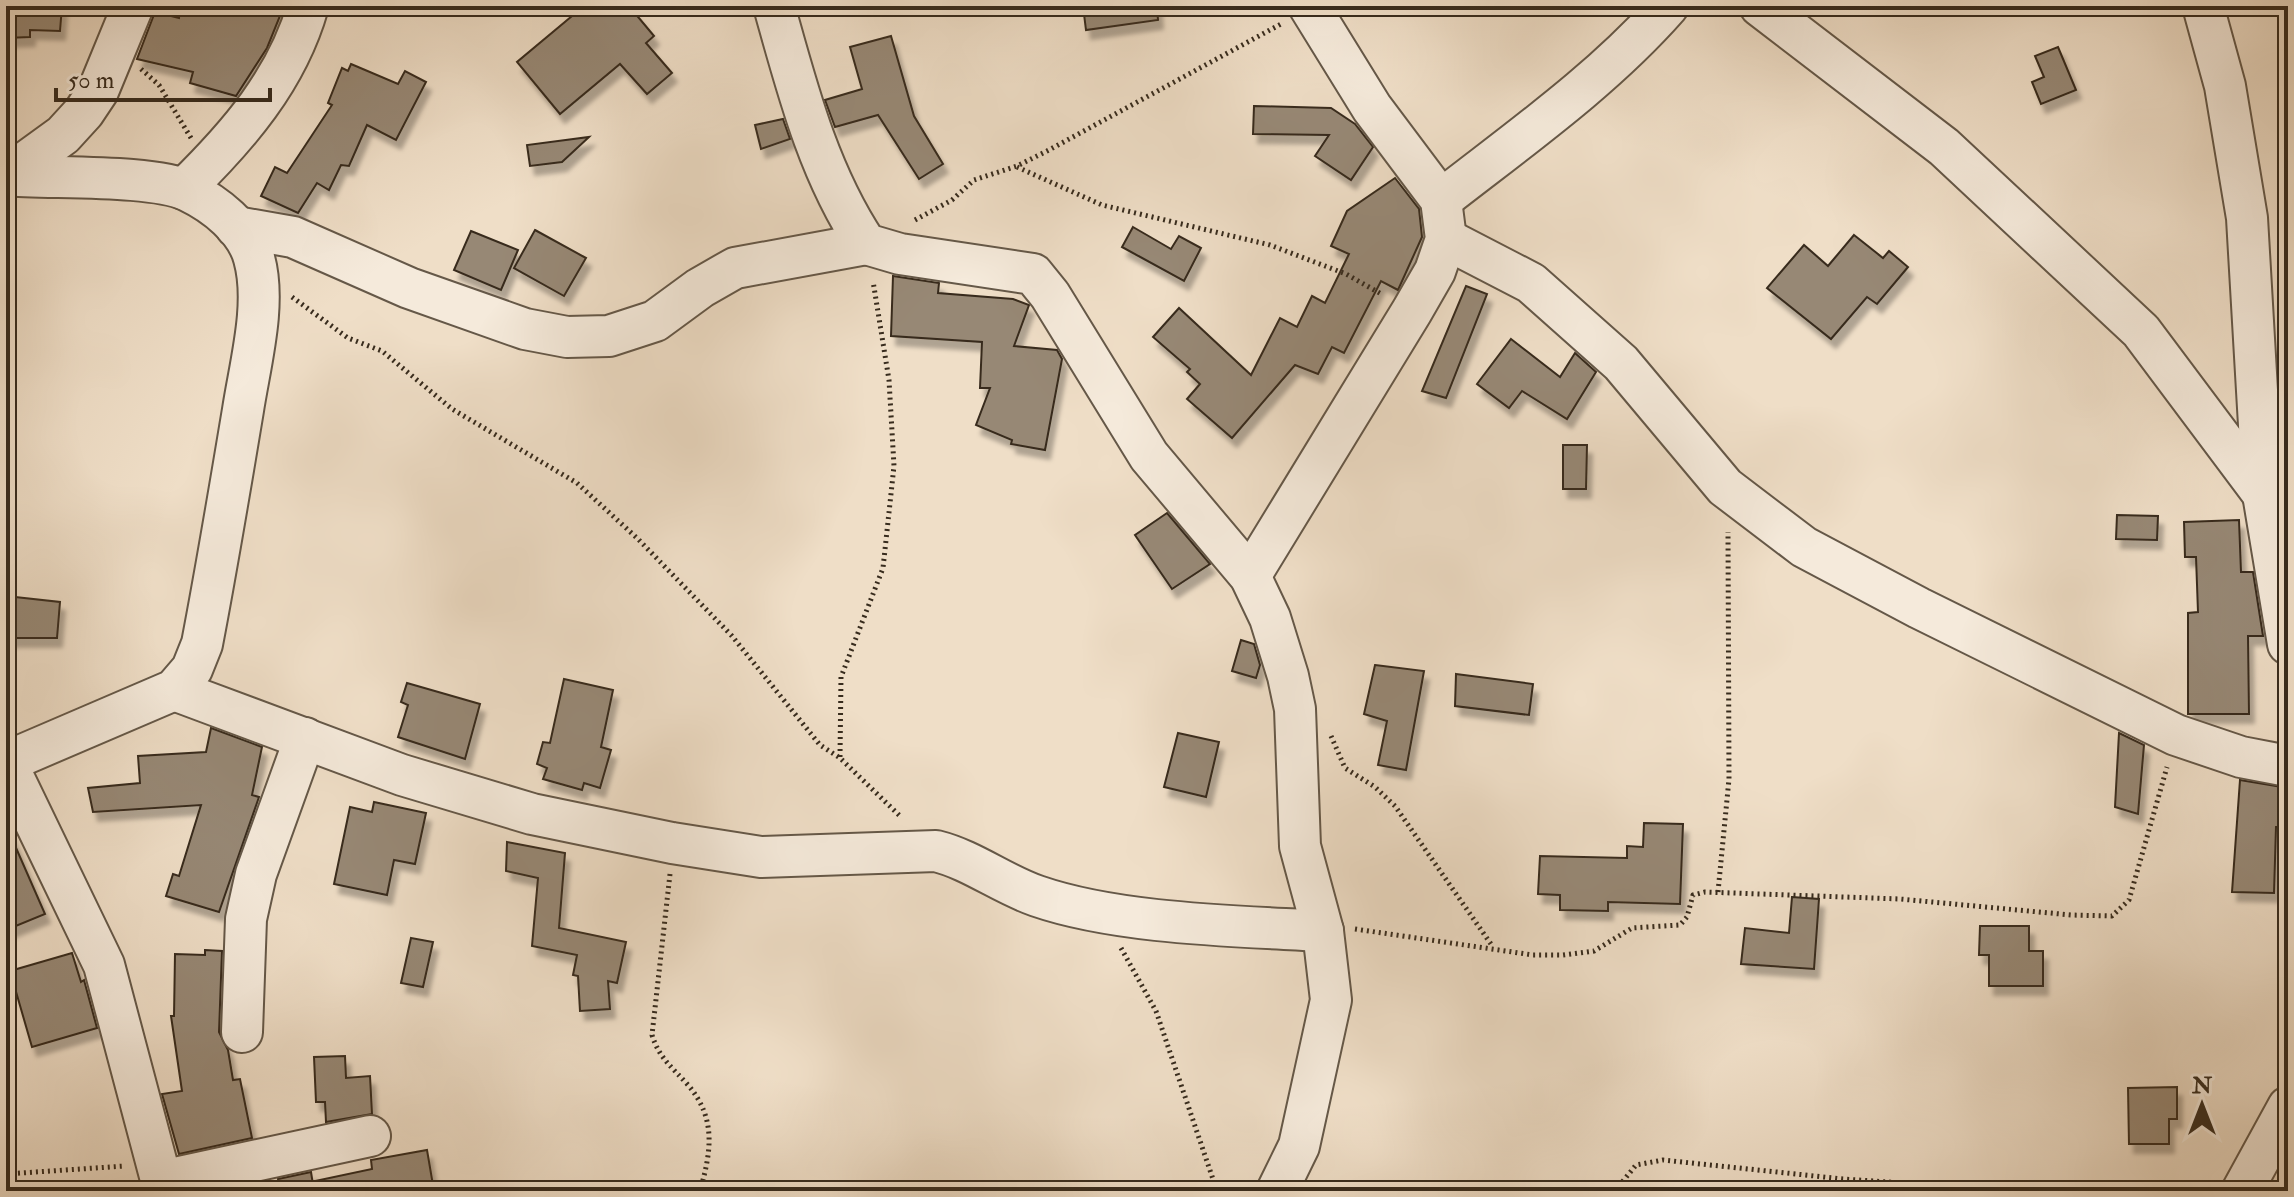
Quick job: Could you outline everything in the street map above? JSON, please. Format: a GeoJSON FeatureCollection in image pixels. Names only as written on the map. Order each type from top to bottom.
{"type":"FeatureCollection","features":[{"type":"Feature","properties":{"kind":"street"},"geometry":{"type":"LineString","coordinates":[[7,175],[146,182],[196,178],[256,110],[280,73],[308,6]]}},
{"type":"Feature","properties":{"kind":"street"},"geometry":{"type":"LineString","coordinates":[[774,6],[807,121],[828,175],[866,244]]}},
{"type":"Feature","properties":{"kind":"street"},"geometry":{"type":"LineString","coordinates":[[1441,200],[1565,103],[1648,29],[1668,6]]}},
{"type":"Feature","properties":{"kind":"street"},"geometry":{"type":"LineString","coordinates":[[1760,6],[1944,147],[2141,331],[2263,494]]}},
{"type":"Feature","properties":{"kind":"street"},"geometry":{"type":"LineString","coordinates":[[2203,6],[2225,86],[2247,218],[2263,494],[2288,644]]}},
{"type":"Feature","properties":{"kind":"street"},"geometry":{"type":"LineString","coordinates":[[1250,576],[1412,311],[1435,271],[1446,239],[1441,200],[1372,108],[1310,8]]}},
{"type":"Feature","properties":{"kind":"street"},"geometry":{"type":"LineString","coordinates":[[7,175],[63,135],[84,112],[98,91],[127,22]]}},
{"type":"Feature","properties":{"kind":"street"},"geometry":{"type":"LineString","coordinates":[[196,178],[216,208],[248,242],[257,271],[251,359],[202,644],[192,669],[174,690],[6,762],[104,965],[125,1035],[160,1179],[370,1136]]}},
{"type":"Feature","properties":{"kind":"street"},"geometry":{"type":"LineString","coordinates":[[236,227],[293,237],[409,288],[525,329],[567,337],[609,336],[655,321],[700,288],[735,268],[866,244],[900,254],[1033,274],[1050,295],[1149,456],[1250,576],[1270,618],[1295,709],[1300,846],[1321,926],[1331,1000],[1299,1146],[1277,1191]]}},
{"type":"Feature","properties":{"kind":"street"},"geometry":{"type":"LineString","coordinates":[[1446,239],[1531,283],[1621,363],[1725,487],[1804,547],[1919,608],[2176,735],[2241,757],[2288,766]]}},
{"type":"Feature","properties":{"kind":"street"},"geometry":{"type":"LineString","coordinates":[[174,690],[402,775],[532,814],[672,843],[761,857],[936,851],[958,857],[1037,896],[1098,910],[1216,925],[1321,926]]}},
{"type":"Feature","properties":{"kind":"street"},"geometry":{"type":"LineString","coordinates":[[242,1032],[246,919],[256,874],[305,738]]}},
{"type":"Feature","properties":{"kind":"street"},"geometry":{"type":"LineString","coordinates":[[2242,1191],[2288,1107]]}},
{"type":"Feature","properties":{"kind":"path"},"geometry":{"type":"LineString","coordinates":[[912,222],[952,200],[974,180],[1017,166],[1310,8]]}},
{"type":"Feature","properties":{"kind":"path"},"geometry":{"type":"LineString","coordinates":[[127,22],[136,65],[168,97],[196,178]]}},
{"type":"Feature","properties":{"kind":"path"},"geometry":{"type":"LineString","coordinates":[[1017,166],[1102,205],[1270,245],[1346,274],[1412,311]]}},
{"type":"Feature","properties":{"kind":"path"},"geometry":{"type":"LineString","coordinates":[[840,758],[841,677],[883,568],[894,466],[883,329],[866,244]]}},
{"type":"Feature","properties":{"kind":"path"},"geometry":{"type":"LineString","coordinates":[[257,271],[338,332],[382,351],[452,409],[577,483],[638,539],[732,636],[820,745],[840,758],[936,851]]}},
{"type":"Feature","properties":{"kind":"path"},"geometry":{"type":"LineString","coordinates":[[1718,892],[1729,779],[1730,583],[1725,487]]}},
{"type":"Feature","properties":{"kind":"path"},"geometry":{"type":"LineString","coordinates":[[1295,709],[1331,736],[1345,768],[1375,787],[1395,806],[1493,948]]}},
{"type":"Feature","properties":{"kind":"path"},"geometry":{"type":"LineString","coordinates":[[1321,926],[1533,955],[1580,955],[1632,928],[1675,927],[1687,917],[1693,895],[1718,892],[1900,899],[2112,916],[2129,900],[2176,735]]}},
{"type":"Feature","properties":{"kind":"path"},"geometry":{"type":"LineString","coordinates":[[672,843],[652,1035],[659,1056],[690,1087],[705,1112],[711,1152],[700,1191]]}},
{"type":"Feature","properties":{"kind":"path"},"geometry":{"type":"LineString","coordinates":[[1098,910],[1156,1011],[1217,1191]]}},
{"type":"Feature","properties":{"kind":"path"},"geometry":{"type":"LineString","coordinates":[[1615,1191],[1636,1165],[1663,1160],[1843,1179],[2024,1191]]}},
{"type":"Feature","properties":{"kind":"path"},"geometry":{"type":"LineString","coordinates":[[6,1174],[160,1179]]}},
{"type":"Feature","properties":{"kind":"building"},"geometry":{"type":"Polygon","coordinates":[[[6,6],[62,6],[60,31],[30,30],[30,37],[6,38],[6,6]]]}},
{"type":"Feature","properties":{"kind":"building"},"geometry":{"type":"Polygon","coordinates":[[[180,6],[284,6],[267,48],[236,96],[190,83],[193,72],[137,59],[155,12],[179,18],[180,6]]]}},
{"type":"Feature","properties":{"kind":"building"},"geometry":{"type":"Polygon","coordinates":[[[584,6],[629,6],[654,36],[646,43],[672,73],[647,94],[620,64],[560,114],[517,62],[584,6]]]}},
{"type":"Feature","properties":{"kind":"building"},"geometry":{"type":"Polygon","coordinates":[[[1083,6],[1157,6],[1158,20],[1086,30],[1083,6]]]}},
{"type":"Feature","properties":{"kind":"building"},"geometry":{"type":"Polygon","coordinates":[[[891,36],[914,116],[943,164],[919,179],[878,115],[835,127],[825,100],[862,89],[850,47],[891,36]]]}},
{"type":"Feature","properties":{"kind":"building"},"geometry":{"type":"Polygon","coordinates":[[[2058,47],[2076,90],[2041,104],[2032,82],[2044,77],[2035,56],[2058,47]]]}},
{"type":"Feature","properties":{"kind":"building"},"geometry":{"type":"Polygon","coordinates":[[[351,64],[398,84],[405,71],[426,82],[396,140],[367,125],[349,166],[341,165],[329,190],[317,183],[298,213],[261,196],[275,167],[287,173],[332,105],[328,103],[342,68],[348,71],[351,64]]]}},
{"type":"Feature","properties":{"kind":"building"},"geometry":{"type":"Polygon","coordinates":[[[1254,106],[1331,108],[1355,124],[1373,147],[1351,180],[1315,156],[1329,135],[1253,134],[1254,106]]]}},
{"type":"Feature","properties":{"kind":"building"},"geometry":{"type":"Polygon","coordinates":[[[783,119],[790,139],[761,149],[755,125],[783,119]]]}},
{"type":"Feature","properties":{"kind":"building"},"geometry":{"type":"Polygon","coordinates":[[[589,137],[562,162],[530,166],[527,145],[589,137]]]}},
{"type":"Feature","properties":{"kind":"building"},"geometry":{"type":"Polygon","coordinates":[[[1395,178],[1419,209],[1422,237],[1398,290],[1381,281],[1344,353],[1332,347],[1318,374],[1295,365],[1232,438],[1187,399],[1200,384],[1187,372],[1190,369],[1153,337],[1179,308],[1251,375],[1280,318],[1297,327],[1312,296],[1325,303],[1349,254],[1331,246],[1347,211],[1395,178]]]}},
{"type":"Feature","properties":{"kind":"building"},"geometry":{"type":"Polygon","coordinates":[[[1133,227],[1171,249],[1179,236],[1201,248],[1184,281],[1122,247],[1133,227]]]}},
{"type":"Feature","properties":{"kind":"building"},"geometry":{"type":"Polygon","coordinates":[[[535,230],[586,258],[564,296],[514,268],[535,230]]]}},
{"type":"Feature","properties":{"kind":"building"},"geometry":{"type":"Polygon","coordinates":[[[471,231],[518,250],[501,290],[454,270],[471,231]]]}},
{"type":"Feature","properties":{"kind":"building"},"geometry":{"type":"Polygon","coordinates":[[[1854,235],[1883,258],[1889,251],[1908,267],[1877,304],[1867,297],[1831,339],[1767,288],[1804,245],[1828,266],[1854,235]]]}},
{"type":"Feature","properties":{"kind":"building"},"geometry":{"type":"Polygon","coordinates":[[[893,276],[939,283],[938,293],[1013,299],[1029,305],[1014,346],[1057,350],[1062,359],[1045,450],[1011,444],[1012,440],[976,425],[990,388],[980,388],[982,342],[891,336],[893,276]]]}},
{"type":"Feature","properties":{"kind":"building"},"geometry":{"type":"Polygon","coordinates":[[[1466,286],[1487,294],[1446,398],[1422,391],[1466,286]]]}},
{"type":"Feature","properties":{"kind":"building"},"geometry":{"type":"Polygon","coordinates":[[[1511,339],[1560,377],[1575,353],[1596,372],[1567,419],[1522,391],[1509,408],[1477,384],[1511,339]]]}},
{"type":"Feature","properties":{"kind":"building"},"geometry":{"type":"Polygon","coordinates":[[[1563,445],[1587,445],[1586,489],[1563,489],[1563,445]]]}},
{"type":"Feature","properties":{"kind":"building"},"geometry":{"type":"Polygon","coordinates":[[[1167,513],[1210,564],[1172,589],[1135,535],[1167,513]]]}},
{"type":"Feature","properties":{"kind":"building"},"geometry":{"type":"Polygon","coordinates":[[[2117,515],[2158,516],[2157,540],[2116,539],[2117,515]]]}},
{"type":"Feature","properties":{"kind":"building"},"geometry":{"type":"Polygon","coordinates":[[[2239,520],[2241,572],[2253,572],[2263,636],[2248,636],[2249,714],[2188,714],[2188,613],[2198,612],[2196,557],[2185,557],[2184,522],[2239,520]]]}},
{"type":"Feature","properties":{"kind":"building"},"geometry":{"type":"Polygon","coordinates":[[[6,596],[60,602],[57,638],[6,638],[6,596]]]}},
{"type":"Feature","properties":{"kind":"building"},"geometry":{"type":"Polygon","coordinates":[[[1241,640],[1254,644],[1260,665],[1256,678],[1232,671],[1241,640]]]}},
{"type":"Feature","properties":{"kind":"building"},"geometry":{"type":"Polygon","coordinates":[[[1375,665],[1424,671],[1406,770],[1378,765],[1387,721],[1364,714],[1375,665]]]}},
{"type":"Feature","properties":{"kind":"building"},"geometry":{"type":"Polygon","coordinates":[[[1456,674],[1533,684],[1529,715],[1455,706],[1456,674]]]}},
{"type":"Feature","properties":{"kind":"building"},"geometry":{"type":"Polygon","coordinates":[[[564,679],[613,690],[601,747],[611,750],[600,788],[584,783],[582,790],[543,779],[547,768],[537,764],[543,742],[550,743],[564,679]]]}},
{"type":"Feature","properties":{"kind":"building"},"geometry":{"type":"Polygon","coordinates":[[[407,683],[480,704],[465,759],[398,737],[408,705],[401,702],[407,683]]]}},
{"type":"Feature","properties":{"kind":"building"},"geometry":{"type":"Polygon","coordinates":[[[211,728],[262,747],[252,795],[259,797],[219,912],[166,896],[173,874],[179,876],[201,805],[93,812],[88,788],[140,783],[138,756],[206,752],[211,728]]]}},
{"type":"Feature","properties":{"kind":"building"},"geometry":{"type":"Polygon","coordinates":[[[1178,733],[1219,742],[1206,797],[1164,787],[1178,733]]]}},
{"type":"Feature","properties":{"kind":"building"},"geometry":{"type":"Polygon","coordinates":[[[2119,733],[2144,745],[2138,814],[2115,807],[2119,733]]]}},
{"type":"Feature","properties":{"kind":"building"},"geometry":{"type":"Polygon","coordinates":[[[2240,780],[2288,788],[2288,802],[2281,802],[2280,827],[2276,827],[2274,893],[2232,892],[2240,780]]]}},
{"type":"Feature","properties":{"kind":"building"},"geometry":{"type":"Polygon","coordinates":[[[374,802],[426,813],[415,864],[394,860],[387,895],[334,884],[350,807],[372,812],[374,802]]]}},
{"type":"Feature","properties":{"kind":"building"},"geometry":{"type":"Polygon","coordinates":[[[1644,823],[1683,824],[1680,904],[1608,902],[1608,911],[1560,910],[1560,895],[1538,894],[1540,856],[1627,858],[1627,846],[1643,847],[1644,823]]]}},
{"type":"Feature","properties":{"kind":"building"},"geometry":{"type":"Polygon","coordinates":[[[6,825],[45,914],[6,930],[6,825]]]}},
{"type":"Feature","properties":{"kind":"building"},"geometry":{"type":"Polygon","coordinates":[[[507,842],[565,853],[559,928],[626,942],[617,983],[608,981],[610,1009],[580,1011],[578,976],[573,975],[577,955],[532,946],[538,878],[506,871],[507,842]]]}},
{"type":"Feature","properties":{"kind":"building"},"geometry":{"type":"Polygon","coordinates":[[[1792,897],[1819,899],[1814,969],[1741,964],[1745,928],[1789,933],[1792,897]]]}},
{"type":"Feature","properties":{"kind":"building"},"geometry":{"type":"Polygon","coordinates":[[[1980,926],[2029,926],[2029,951],[2043,951],[2043,986],[1989,986],[1989,955],[1979,955],[1980,926]]]}},
{"type":"Feature","properties":{"kind":"building"},"geometry":{"type":"Polygon","coordinates":[[[411,938],[433,942],[423,987],[401,983],[411,938]]]}},
{"type":"Feature","properties":{"kind":"building"},"geometry":{"type":"Polygon","coordinates":[[[205,950],[222,951],[219,1032],[228,1050],[233,1080],[240,1079],[252,1138],[179,1154],[162,1094],[182,1091],[171,1016],[174,1016],[175,954],[205,955],[205,950]]]}},
{"type":"Feature","properties":{"kind":"building"},"geometry":{"type":"Polygon","coordinates":[[[72,953],[81,982],[84,980],[97,1028],[32,1047],[10,971],[72,953]]]}},
{"type":"Feature","properties":{"kind":"building"},"geometry":{"type":"Polygon","coordinates":[[[345,1056],[346,1078],[370,1076],[372,1114],[326,1122],[325,1102],[316,1102],[314,1057],[345,1056]]]}},
{"type":"Feature","properties":{"kind":"building"},"geometry":{"type":"Polygon","coordinates":[[[2177,1087],[2177,1119],[2169,1119],[2169,1144],[2129,1144],[2128,1088],[2177,1087]]]}},
{"type":"Feature","properties":{"kind":"building"},"geometry":{"type":"Polygon","coordinates":[[[427,1150],[434,1191],[316,1191],[315,1181],[372,1169],[371,1160],[427,1150]]]}},
{"type":"Feature","properties":{"kind":"building"},"geometry":{"type":"Polygon","coordinates":[[[311,1172],[314,1191],[280,1191],[278,1179],[311,1172]]]}}]}
